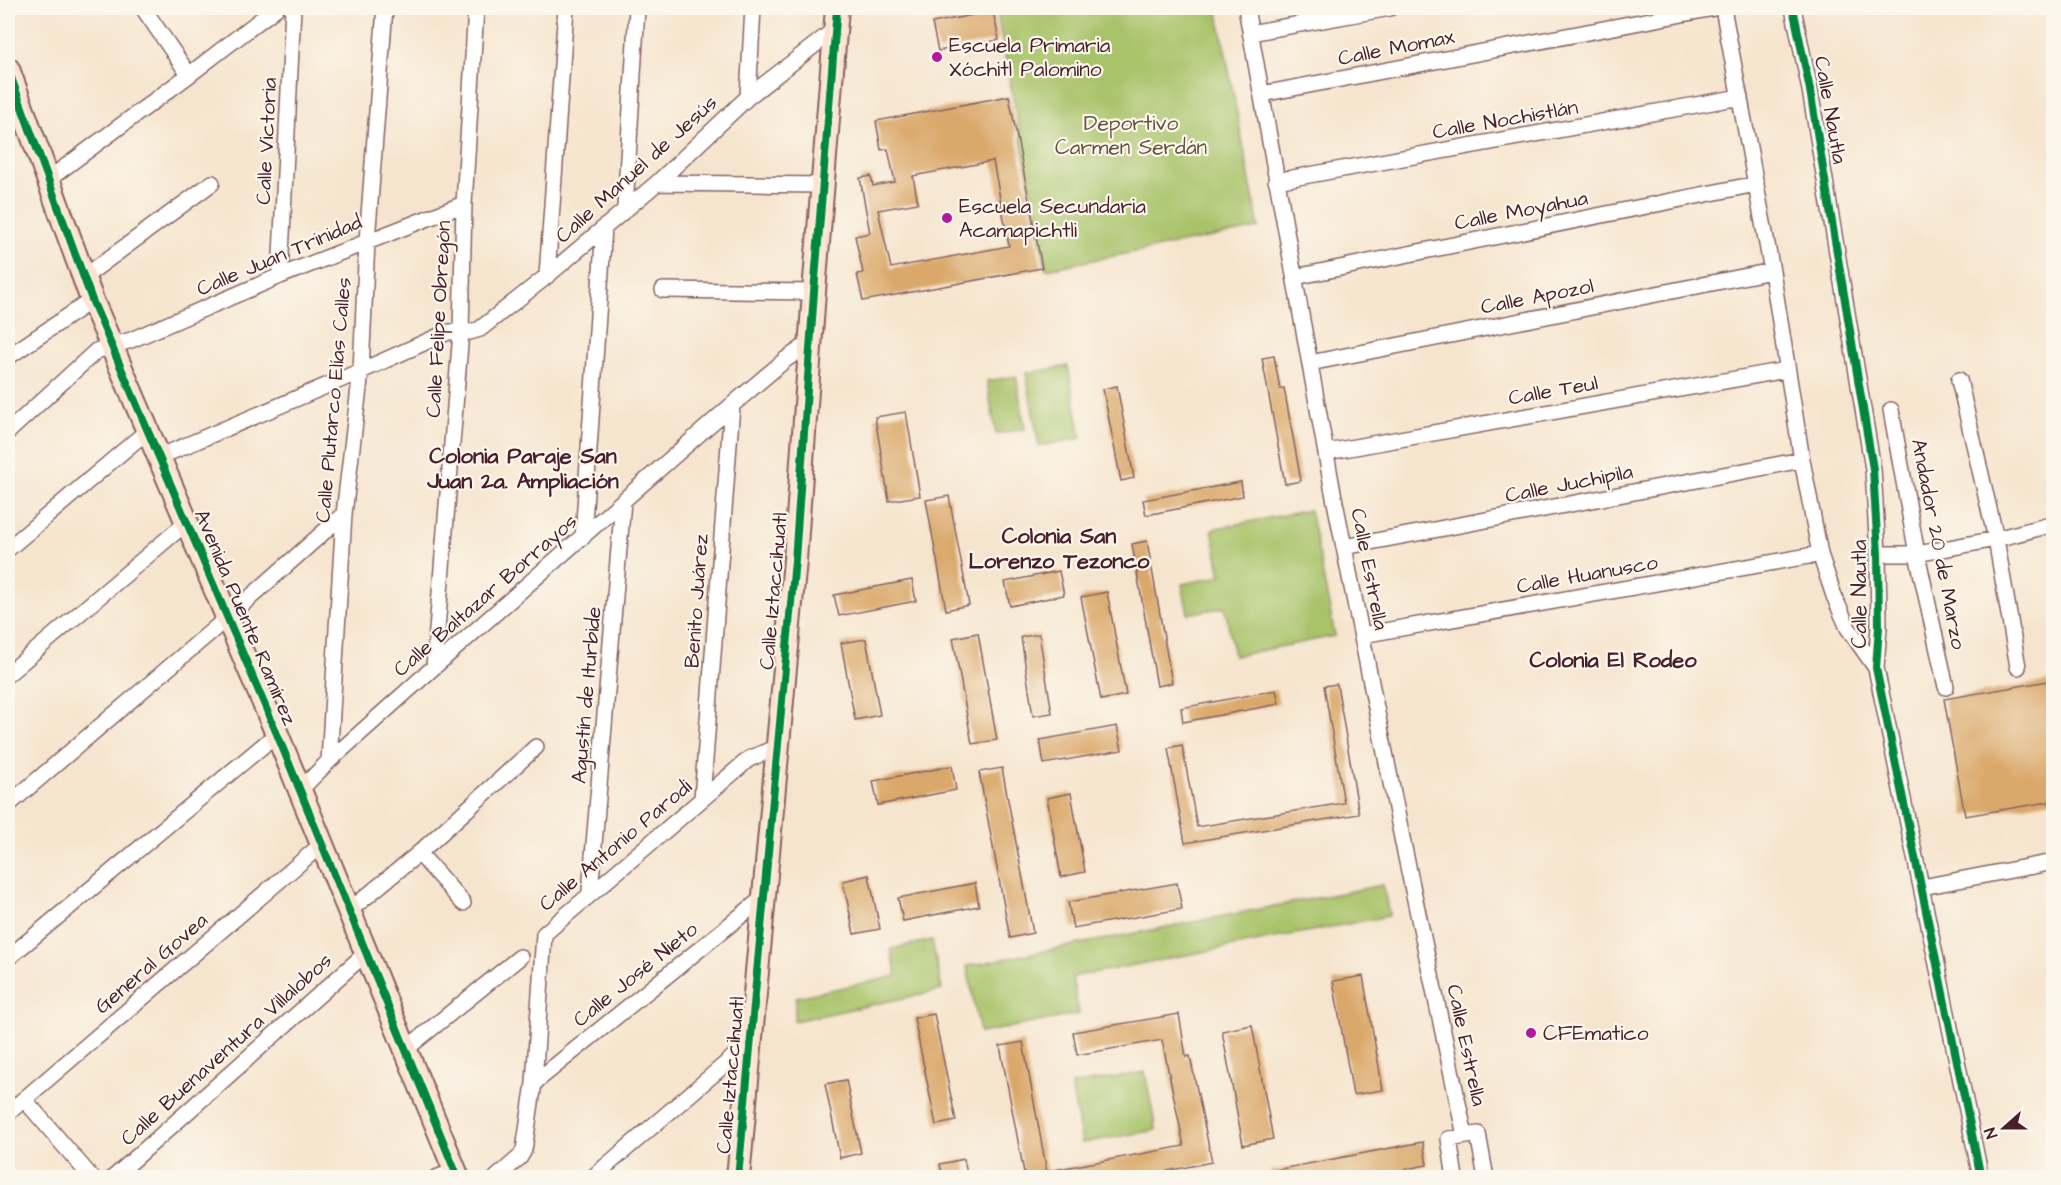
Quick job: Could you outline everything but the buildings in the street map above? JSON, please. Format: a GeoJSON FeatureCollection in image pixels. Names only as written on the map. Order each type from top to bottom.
{"type":"FeatureCollection","features":[{"type":"Feature","properties":{"kind":"street"},"geometry":{"type":"LineString","coordinates":[[143,8],[189,75]]}},
{"type":"Feature","properties":{"kind":"street"},"geometry":{"type":"LineString","coordinates":[[49,179],[276,8]]}},
{"type":"Feature","properties":{"kind":"street","name":"Calle Victoria"},"geometry":{"type":"LineString","coordinates":[[280,276],[293,8]]}},
{"type":"Feature","properties":{"kind":"street","name":"Calle Plutarco Elías Calles"},"geometry":{"type":"LineString","coordinates":[[329,761],[344,514],[361,371],[367,241],[385,8]]}},
{"type":"Feature","properties":{"kind":"street","name":"Calle Felipe Obregón"},"geometry":{"type":"LineString","coordinates":[[434,668],[461,332],[464,204],[476,8]]}},
{"type":"Feature","properties":{"kind":"street"},"geometry":{"type":"LineString","coordinates":[[547,276],[566,8]]}},
{"type":"Feature","properties":{"kind":"street"},"geometry":{"type":"LineString","coordinates":[[625,208],[637,8]]}},
{"type":"Feature","properties":{"kind":"street"},"geometry":{"type":"LineString","coordinates":[[748,97],[753,8]]}},
{"type":"Feature","properties":{"kind":"street","name":"Calle Estrella"},"geometry":{"type":"LineString","coordinates":[[1245,8],[1263,94],[1276,181],[1362,635],[1472,1135],[1486,1178]]}},
{"type":"Feature","properties":{"kind":"street"},"geometry":{"type":"LineString","coordinates":[[1250,33],[1390,8]]}},
{"type":"Feature","properties":{"kind":"street","name":"Calle Momax"},"geometry":{"type":"LineString","coordinates":[[1263,94],[1713,8]]}},
{"type":"Feature","properties":{"kind":"street","name":"Calle Nautla"},"geometry":{"type":"LineString","coordinates":[[1723,8],[1772,271],[1786,370],[1820,554],[1848,628],[1876,668]]}},
{"type":"Feature","properties":{"kind":"street","name":"Calle Nautla"},"geometry":{"type":"LineString","coordinates":[[1793,8],[1810,90],[1873,469],[1878,554],[1879,627],[1876,668],[1981,1178]]}},
{"type":"Feature","properties":{"kind":"street","name":"Calle Manuel de Jesús"},"geometry":{"type":"LineString","coordinates":[[159,457],[448,332],[480,329],[657,183],[748,97],[836,19]]}},
{"type":"Feature","properties":{"kind":"street","name":"Calle Iztaccihuatl"},"geometry":{"type":"LineString","coordinates":[[738,1178],[795,560],[836,19]]}},
{"type":"Feature","properties":{"kind":"street","name":"Avenida Puente Ramírez"},"geometry":{"type":"LineString","coordinates":[[8,69],[92,300],[277,734],[405,1049],[450,1175]]}},
{"type":"Feature","properties":{"kind":"street","name":"Calle Nochistlán"},"geometry":{"type":"LineString","coordinates":[[1276,181],[1740,97]]}},
{"type":"Feature","properties":{"kind":"street"},"geometry":{"type":"LineString","coordinates":[[84,277],[212,183]]}},
{"type":"Feature","properties":{"kind":"street"},"geometry":{"type":"LineString","coordinates":[[657,183],[824,185]]}},
{"type":"Feature","properties":{"kind":"street","name":"Calle Moyahua"},"geometry":{"type":"LineString","coordinates":[[1295,277],[1756,184]]}},
{"type":"Feature","properties":{"kind":"street","name":"Calle Juan Trinidad"},"geometry":{"type":"LineString","coordinates":[[8,432],[96,351],[130,340],[280,276],[464,204]]}},
{"type":"Feature","properties":{"kind":"street"},"geometry":{"type":"LineString","coordinates":[[583,537],[604,227]]}},
{"type":"Feature","properties":{"kind":"street","name":"Calle Apozol"},"geometry":{"type":"LineString","coordinates":[[1310,363],[1772,271]]}},
{"type":"Feature","properties":{"kind":"street"},"geometry":{"type":"LineString","coordinates":[[663,290],[814,292]]}},
{"type":"Feature","properties":{"kind":"street"},"geometry":{"type":"LineString","coordinates":[[8,357],[92,300]]}},
{"type":"Feature","properties":{"kind":"street","name":"Calle Baltazar Borrayos"},"geometry":{"type":"LineString","coordinates":[[299,791],[329,761],[732,405],[785,360],[811,342]]}},
{"type":"Feature","properties":{"kind":"street","name":"Calle Teul"},"geometry":{"type":"LineString","coordinates":[[1327,452],[1786,370]]}},
{"type":"Feature","properties":{"kind":"street"},"geometry":{"type":"LineString","coordinates":[[1959,380],[1996,539],[2018,667]]}},
{"type":"Feature","properties":{"kind":"street","name":"Benito Juárez"},"geometry":{"type":"LineString","coordinates":[[702,799],[732,405]]}},
{"type":"Feature","properties":{"kind":"street","name":"Andador 20 de Marzo"},"geometry":{"type":"LineString","coordinates":[[1891,410],[1917,554],[1946,687]]}},
{"type":"Feature","properties":{"kind":"street"},"geometry":{"type":"LineString","coordinates":[[8,549],[147,431]]}},
{"type":"Feature","properties":{"kind":"street","name":"Calle Juchipila"},"geometry":{"type":"LineString","coordinates":[[1344,547],[1802,460]]}},
{"type":"Feature","properties":{"kind":"street","name":"Agustín de Iturbide"},"geometry":{"type":"LineString","coordinates":[[591,892],[623,501]]}},
{"type":"Feature","properties":{"kind":"street"},"geometry":{"type":"LineString","coordinates":[[8,805],[227,618],[344,514]]}},
{"type":"Feature","properties":{"kind":"street"},"geometry":{"type":"LineString","coordinates":[[8,674],[186,523]]}},
{"type":"Feature","properties":{"kind":"street"},"geometry":{"type":"LineString","coordinates":[[1878,554],[1917,554],[2054,525]]}},
{"type":"Feature","properties":{"kind":"street","name":"Calle Huanusco"},"geometry":{"type":"LineString","coordinates":[[1362,635],[1820,554]]}},
{"type":"Feature","properties":{"kind":"street"},"geometry":{"type":"LineString","coordinates":[[8,958],[277,734]]}},
{"type":"Feature","properties":{"kind":"street"},"geometry":{"type":"LineString","coordinates":[[349,911],[419,853],[536,747]]}},
{"type":"Feature","properties":{"kind":"street","name":"Calle Antonio Parodi"},"geometry":{"type":"LineString","coordinates":[[496,1178],[524,1150],[534,1083],[544,934],[749,759],[777,747]]}},
{"type":"Feature","properties":{"kind":"street","name":"General Govea"},"geometry":{"type":"LineString","coordinates":[[8,1113],[322,844]]}},
{"type":"Feature","properties":{"kind":"street"},"geometry":{"type":"LineString","coordinates":[[419,853],[463,903]]}},
{"type":"Feature","properties":{"kind":"street"},"geometry":{"type":"LineString","coordinates":[[1922,887],[2054,862]]}},
{"type":"Feature","properties":{"kind":"street","name":"Calle José Nieto"},"geometry":{"type":"LineString","coordinates":[[534,1083],[764,897]]}},
{"type":"Feature","properties":{"kind":"street","name":"Calle Buenaventura Villalobos"},"geometry":{"type":"LineString","coordinates":[[113,1178],[366,953]]}},
{"type":"Feature","properties":{"kind":"street"},"geometry":{"type":"LineString","coordinates":[[405,1049],[520,957]]}},
{"type":"Feature","properties":{"kind":"street"},"geometry":{"type":"LineString","coordinates":[[592,1178],[751,1042]]}},
{"type":"Feature","properties":{"kind":"street"},"geometry":{"type":"LineString","coordinates":[[24,1099],[92,1178]]}},
{"type":"Feature","properties":{"kind":"street"},"geometry":{"type":"LineString","coordinates":[[1455,1178],[1449,1139],[1472,1135]]}},
{"type":"Feature","properties":{"kind":"green space","name":"Deportivo Carmen Serdán"},"geometry":{"type":"Polygon","coordinates":[[[996,8],[1217,8],[1259,228],[1046,269],[996,8]]]}},
{"type":"Feature","properties":{"kind":"green space"},"geometry":{"type":"Polygon","coordinates":[[[1068,366],[1081,438],[1039,446],[1026,373],[1068,366]]]}},
{"type":"Feature","properties":{"kind":"green space"},"geometry":{"type":"Polygon","coordinates":[[[1016,376],[1025,429],[996,434],[987,381],[1016,376]]]}},
{"type":"Feature","properties":{"kind":"green space"},"geometry":{"type":"Polygon","coordinates":[[[1310,510],[1335,636],[1234,656],[1225,607],[1188,614],[1182,584],[1221,576],[1212,529],[1310,510]]]}},
{"type":"Feature","properties":{"kind":"green space"},"geometry":{"type":"Polygon","coordinates":[[[1383,885],[1389,916],[1072,977],[1079,1014],[980,1033],[967,966],[1383,885]]]}},
{"type":"Feature","properties":{"kind":"green space"},"geometry":{"type":"Polygon","coordinates":[[[932,940],[942,990],[794,1021],[796,997],[897,976],[891,949],[932,940]]]}},
{"type":"Feature","properties":{"kind":"green space"},"geometry":{"type":"Polygon","coordinates":[[[1145,1072],[1156,1130],[1082,1143],[1071,1085],[1145,1072]]]}},
{"type":"Feature","properties":{"kind":"cycle path"},"geometry":{"type":"LineString","coordinates":[[738,1178],[795,560],[837,8]]}},
{"type":"Feature","properties":{"kind":"cycle path"},"geometry":{"type":"LineString","coordinates":[[1793,8],[1810,90],[1873,469],[1878,554],[1879,627],[1876,668],[1981,1178]]}},
{"type":"Feature","properties":{"kind":"cycle path"},"geometry":{"type":"LineString","coordinates":[[8,69],[92,300],[277,734],[458,1178]]}},
{"type":"Feature","properties":{"kind":"place","name":"Escuela Primaria Xóchitl Palomino"},"geometry":{"type":"Point","coordinates":[937,57]}},
{"type":"Feature","properties":{"kind":"place","name":"Escuela Secundaria Acamapichtli"},"geometry":{"type":"Point","coordinates":[947,218]}},
{"type":"Feature","properties":{"kind":"place","name":"CFEmatico"},"geometry":{"type":"Point","coordinates":[1531,1033]}},
{"type":"Feature","properties":{"kind":"district","name":"Colonia Paraje San Juan 2a. Ampliación"},"geometry":{"type":"Point","coordinates":[523,468]}},
{"type":"Feature","properties":{"kind":"district","name":"Colonia San Lorenzo Tezonco"},"geometry":{"type":"Point","coordinates":[1059,548]}},
{"type":"Feature","properties":{"kind":"district","name":"Colonia El Rodeo"},"geometry":{"type":"Point","coordinates":[1613,659]}}]}
